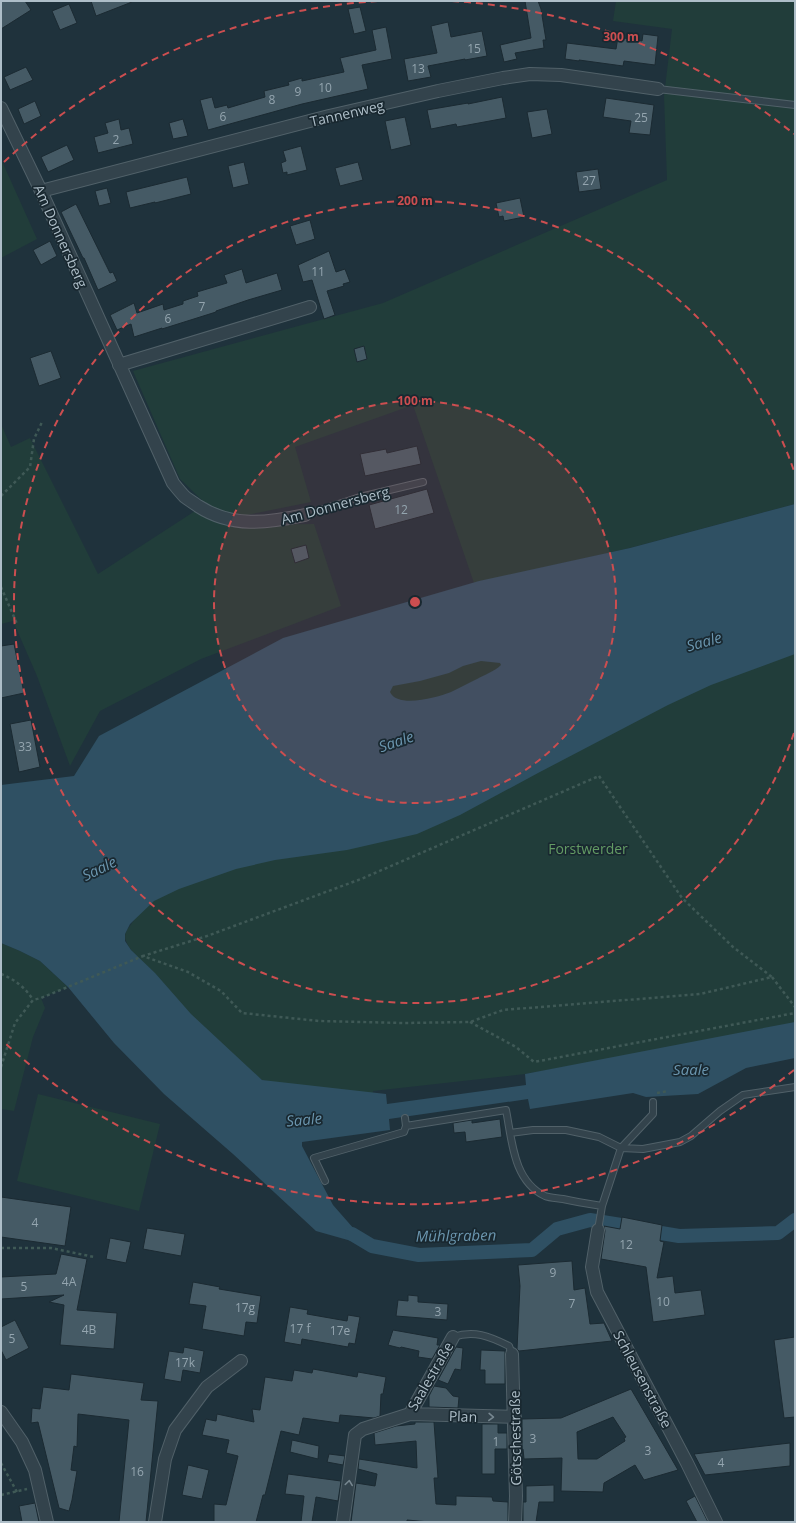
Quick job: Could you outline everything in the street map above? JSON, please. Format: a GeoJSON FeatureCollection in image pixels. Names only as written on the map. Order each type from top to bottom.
{"type":"FeatureCollection","features":[{"type":"Feature","properties":{"kind":"street","name":"Tannenweg"},"geometry":{"type":"LineString","coordinates":[[41,191],[329,116],[503,78],[530,74],[561,75],[658,88]]}},
{"type":"Feature","properties":{"kind":"street","name":"Am Donnersberg"},"geometry":{"type":"LineString","coordinates":[[1,108],[41,191],[173,483],[186,498],[204,510],[226,519],[251,523],[272,521],[305,514]]}},
{"type":"Feature","properties":{"kind":"street"},"geometry":{"type":"LineString","coordinates":[[120,365],[310,307]]}},
{"type":"Feature","properties":{"kind":"street","name":"Schleusenstraße"},"geometry":{"type":"LineString","coordinates":[[598,1230],[592,1267],[597,1292],[687,1463],[716,1522]]}},
{"type":"Feature","properties":{"kind":"street","name":"Saalestraße"},"geometry":{"type":"LineString","coordinates":[[343,1522],[355,1435],[363,1429],[410,1414],[453,1337]]}},
{"type":"Feature","properties":{"kind":"street","name":"Götschestraße"},"geometry":{"type":"LineString","coordinates":[[512,1354],[515,1417],[515,1522]]}},
{"type":"Feature","properties":{"kind":"street"},"geometry":{"type":"LineString","coordinates":[[155,1522],[165,1459],[175,1430],[207,1387],[241,1361]]}},
{"type":"Feature","properties":{"kind":"street"},"geometry":{"type":"LineString","coordinates":[[1,1412],[22,1442],[35,1470],[40,1486],[47,1522]]}},
{"type":"Feature","properties":{"kind":"street","name":"Plan"},"geometry":{"type":"LineString","coordinates":[[410,1414],[515,1417]]}},
{"type":"Feature","properties":{"kind":"lane"},"geometry":{"type":"LineString","coordinates":[[658,88],[795,105]]}},
{"type":"Feature","properties":{"kind":"lane","name":"Am Donnersberg"},"geometry":{"type":"LineString","coordinates":[[305,514],[360,497],[422,482]]}},
{"type":"Feature","properties":{"kind":"lane"},"geometry":{"type":"LineString","coordinates":[[510,1133],[533,1130],[566,1130],[599,1138],[621,1148],[643,1149],[680,1142],[692,1136],[720,1111],[742,1095],[795,1087]]}},
{"type":"Feature","properties":{"kind":"lane"},"geometry":{"type":"LineString","coordinates":[[598,1230],[602,1206],[621,1148],[653,1114],[653,1102]]}},
{"type":"Feature","properties":{"kind":"lane"},"geometry":{"type":"LineString","coordinates":[[406,1126],[506,1110],[518,1166],[523,1178],[532,1188],[546,1196],[602,1206]]}},
{"type":"Feature","properties":{"kind":"lane"},"geometry":{"type":"LineString","coordinates":[[325,1180],[313,1155],[404,1132],[406,1126],[405,1118]]}},
{"type":"Feature","properties":{"kind":"lane"},"geometry":{"type":"LineString","coordinates":[[453,1337],[470,1333],[478,1334],[495,1339],[509,1346],[512,1354]]}},
{"type":"Feature","properties":{"kind":"path"},"geometry":{"type":"LineString","coordinates":[[1,496],[30,467],[34,439],[42,422]]}},
{"type":"Feature","properties":{"kind":"path"},"geometry":{"type":"LineString","coordinates":[[1,588],[17,624]]}},
{"type":"Feature","properties":{"kind":"path"},"geometry":{"type":"LineString","coordinates":[[1,1067],[15,1023],[33,1000],[143,956],[208,936],[361,879],[599,776],[682,898],[733,947],[772,977],[795,1007]]}},
{"type":"Feature","properties":{"kind":"path"},"geometry":{"type":"LineString","coordinates":[[143,956],[188,972],[221,991],[242,1013],[319,1021],[403,1023],[470,1022],[503,1010],[700,994],[772,977]]}},
{"type":"Feature","properties":{"kind":"path"},"geometry":{"type":"LineString","coordinates":[[1,974],[28,990],[33,1000]]}},
{"type":"Feature","properties":{"kind":"path"},"geometry":{"type":"LineString","coordinates":[[470,1022],[516,1047],[534,1062],[795,1013]]}},
{"type":"Feature","properties":{"kind":"path"},"geometry":{"type":"LineString","coordinates":[[1,1248],[51,1248],[94,1257]]}},
{"type":"Feature","properties":{"kind":"path"},"geometry":{"type":"LineString","coordinates":[[1,1463],[17,1492]]}},
{"type":"Feature","properties":{"kind":"path"},"geometry":{"type":"LineString","coordinates":[[1,1495],[40,1486]]}},
{"type":"Feature","properties":{"kind":"green space"},"geometry":{"type":"Polygon","coordinates":[[[616,1],[795,1],[795,504],[626,549],[474,583],[413,405],[295,447],[311,502],[237,517],[210,508],[180,479],[133,371],[383,303],[667,180],[664,96],[672,29],[613,21],[616,1]]]}},
{"type":"Feature","properties":{"kind":"green space"},"geometry":{"type":"Polygon","coordinates":[[[1,159],[37,239],[1,258],[1,159]]]}},
{"type":"Feature","properties":{"kind":"green space"},"geometry":{"type":"Polygon","coordinates":[[[1,424],[11,447],[30,438],[98,574],[195,511],[226,525],[314,524],[341,606],[201,659],[100,711],[70,766],[37,676],[13,621],[1,624],[1,424]]]}},
{"type":"Feature","properties":{"kind":"green space","name":"Forstwerder"},"geometry":{"type":"Polygon","coordinates":[[[795,646],[795,1026],[525,1074],[373,1091],[372,1103],[262,1080],[214,1044],[131,950],[127,943],[125,934],[135,919],[137,913],[408,664],[795,646]]]}},
{"type":"Feature","properties":{"kind":"green space"},"geometry":{"type":"Polygon","coordinates":[[[1,943],[40,961],[68,987],[41,998],[45,1008],[33,1037],[14,1111],[1,1109],[1,943]]]}},
{"type":"Feature","properties":{"kind":"green space"},"geometry":{"type":"Polygon","coordinates":[[[38,1094],[160,1124],[139,1211],[17,1181],[38,1094]]]}},
{"type":"Feature","properties":{"kind":"water","name":"Saale"},"geometry":{"type":"Polygon","coordinates":[[[795,504],[795,654],[711,685],[668,705],[460,815],[417,834],[347,850],[275,860],[236,869],[179,889],[154,901],[130,924],[125,934],[125,941],[131,950],[155,973],[191,1014],[262,1080],[386,1094],[387,1104],[526,1085],[525,1074],[795,1022],[795,1058],[746,1068],[698,1094],[646,1097],[633,1093],[530,1109],[528,1099],[389,1119],[390,1130],[302,1142],[302,1146],[333,1205],[369,1246],[316,1231],[233,1154],[164,1094],[114,1043],[68,987],[40,961],[1,943],[1,785],[74,776],[99,736],[283,638],[479,581],[630,548],[795,504]],[[481,661],[463,666],[449,673],[420,681],[393,686],[390,692],[394,697],[401,700],[409,701],[428,699],[451,692],[489,673],[501,665],[500,663],[481,661]]]}},
{"type":"Feature","properties":{"kind":"building"},"geometry":{"type":"Polygon","coordinates":[[[1,1],[25,1],[31,10],[1,29],[1,1]]]}},
{"type":"Feature","properties":{"kind":"building"},"geometry":{"type":"Polygon","coordinates":[[[91,1],[132,1],[132,2],[96,16],[91,1]]]}},
{"type":"Feature","properties":{"kind":"building"},"geometry":{"type":"Polygon","coordinates":[[[525,1],[538,1],[541,9],[546,40],[543,40],[544,48],[515,53],[517,59],[504,62],[500,45],[531,38],[525,1]]]}},
{"type":"Feature","properties":{"kind":"building"},"geometry":{"type":"Polygon","coordinates":[[[69,4],[77,23],[60,30],[52,11],[69,4]]]}},
{"type":"Feature","properties":{"kind":"building"},"geometry":{"type":"Polygon","coordinates":[[[360,7],[366,31],[354,34],[348,9],[360,7]]]}},
{"type":"Feature","properties":{"kind":"building"},"geometry":{"type":"Polygon","coordinates":[[[448,22],[451,37],[482,31],[487,56],[428,66],[431,77],[408,81],[404,59],[437,53],[431,26],[448,22]]]}},
{"type":"Feature","properties":{"kind":"building"},"geometry":{"type":"Polygon","coordinates":[[[386,27],[392,59],[362,65],[368,89],[302,104],[208,130],[200,100],[212,97],[215,108],[227,105],[228,108],[265,97],[264,91],[289,85],[288,82],[302,78],[302,81],[344,72],[340,58],[376,50],[372,30],[386,27]]]}},
{"type":"Feature","properties":{"kind":"building"},"geometry":{"type":"Polygon","coordinates":[[[643,34],[658,36],[655,65],[624,61],[623,66],[565,59],[567,43],[616,49],[618,37],[642,41],[643,34]]]}},
{"type":"Feature","properties":{"kind":"building"},"geometry":{"type":"Polygon","coordinates":[[[26,67],[33,80],[10,90],[4,77],[26,67]]]}},
{"type":"Feature","properties":{"kind":"building"},"geometry":{"type":"Polygon","coordinates":[[[502,97],[506,118],[457,127],[456,124],[431,129],[427,110],[502,97]]]}},
{"type":"Feature","properties":{"kind":"building"},"geometry":{"type":"Polygon","coordinates":[[[606,98],[654,105],[650,135],[629,133],[631,121],[603,117],[606,98]]]}},
{"type":"Feature","properties":{"kind":"building"},"geometry":{"type":"Polygon","coordinates":[[[35,101],[41,116],[24,124],[18,109],[35,101]]]}},
{"type":"Feature","properties":{"kind":"building"},"geometry":{"type":"Polygon","coordinates":[[[547,109],[552,134],[532,138],[527,112],[547,109]]]}},
{"type":"Feature","properties":{"kind":"building"},"geometry":{"type":"Polygon","coordinates":[[[405,117],[411,145],[391,150],[385,121],[405,117]]]}},
{"type":"Feature","properties":{"kind":"building"},"geometry":{"type":"Polygon","coordinates":[[[119,119],[121,130],[129,128],[133,144],[98,153],[94,137],[108,133],[105,123],[119,119]]]}},
{"type":"Feature","properties":{"kind":"building"},"geometry":{"type":"Polygon","coordinates":[[[183,119],[188,136],[173,139],[169,123],[183,119]]]}},
{"type":"Feature","properties":{"kind":"building"},"geometry":{"type":"Polygon","coordinates":[[[67,145],[74,160],[48,172],[41,157],[67,145]]]}},
{"type":"Feature","properties":{"kind":"building"},"geometry":{"type":"Polygon","coordinates":[[[301,146],[307,170],[287,175],[287,172],[283,173],[281,163],[286,161],[283,151],[301,146]]]}},
{"type":"Feature","properties":{"kind":"building"},"geometry":{"type":"Polygon","coordinates":[[[244,162],[249,184],[233,188],[228,166],[244,162]]]}},
{"type":"Feature","properties":{"kind":"building"},"geometry":{"type":"Polygon","coordinates":[[[358,162],[363,180],[340,186],[335,168],[358,162]]]}},
{"type":"Feature","properties":{"kind":"building"},"geometry":{"type":"Polygon","coordinates":[[[598,169],[601,189],[579,192],[576,172],[598,169]]]}},
{"type":"Feature","properties":{"kind":"building"},"geometry":{"type":"Polygon","coordinates":[[[187,177],[191,194],[130,208],[126,192],[187,177]]]}},
{"type":"Feature","properties":{"kind":"building"},"geometry":{"type":"Polygon","coordinates":[[[107,188],[111,203],[99,206],[95,191],[107,188]]]}},
{"type":"Feature","properties":{"kind":"building"},"geometry":{"type":"Polygon","coordinates":[[[520,198],[524,217],[504,221],[503,216],[499,217],[496,203],[520,198]]]}},
{"type":"Feature","properties":{"kind":"building"},"geometry":{"type":"Polygon","coordinates":[[[76,204],[110,273],[113,272],[117,281],[98,290],[61,212],[76,204]]]}},
{"type":"Feature","properties":{"kind":"building"},"geometry":{"type":"Polygon","coordinates":[[[310,220],[315,239],[296,245],[290,226],[310,220]]]}},
{"type":"Feature","properties":{"kind":"building"},"geometry":{"type":"Polygon","coordinates":[[[50,241],[57,256],[41,265],[33,250],[50,241]]]}},
{"type":"Feature","properties":{"kind":"building"},"geometry":{"type":"Polygon","coordinates":[[[329,251],[336,272],[345,269],[350,282],[343,284],[344,286],[327,291],[335,315],[324,319],[312,280],[303,282],[298,265],[329,251]]]}},
{"type":"Feature","properties":{"kind":"building"},"geometry":{"type":"Polygon","coordinates":[[[242,269],[246,283],[277,273],[282,290],[134,337],[131,324],[117,330],[110,315],[134,303],[137,313],[163,304],[164,310],[183,304],[183,301],[198,296],[197,292],[227,283],[224,275],[242,269]]]}},
{"type":"Feature","properties":{"kind":"building"},"geometry":{"type":"Polygon","coordinates":[[[364,346],[367,359],[357,362],[354,349],[364,346]]]}},
{"type":"Feature","properties":{"kind":"building"},"geometry":{"type":"Polygon","coordinates":[[[51,351],[61,378],[39,386],[30,358],[51,351]]]}},
{"type":"Feature","properties":{"kind":"building"},"geometry":{"type":"Polygon","coordinates":[[[417,446],[421,464],[365,476],[360,454],[386,449],[387,453],[417,446]]]}},
{"type":"Feature","properties":{"kind":"building"},"geometry":{"type":"Polygon","coordinates":[[[427,489],[434,513],[375,529],[369,505],[427,489]]]}},
{"type":"Feature","properties":{"kind":"building"},"geometry":{"type":"Polygon","coordinates":[[[306,545],[309,558],[295,563],[291,549],[306,545]]]}},
{"type":"Feature","properties":{"kind":"building"},"geometry":{"type":"Polygon","coordinates":[[[14,644],[24,693],[1,698],[1,646],[14,644]]]}},
{"type":"Feature","properties":{"kind":"building"},"geometry":{"type":"Polygon","coordinates":[[[31,720],[40,767],[19,772],[10,724],[31,720]]]}},
{"type":"Feature","properties":{"kind":"building"},"geometry":{"type":"Polygon","coordinates":[[[500,1119],[502,1137],[466,1142],[465,1132],[454,1133],[453,1123],[472,1120],[472,1123],[500,1119]]]}},
{"type":"Feature","properties":{"kind":"building"},"geometry":{"type":"Polygon","coordinates":[[[1,1197],[71,1207],[65,1246],[1,1237],[1,1197]]]}},
{"type":"Feature","properties":{"kind":"building"},"geometry":{"type":"Polygon","coordinates":[[[622,1217],[662,1225],[660,1241],[664,1242],[657,1278],[673,1276],[675,1293],[701,1290],[705,1315],[653,1322],[646,1267],[601,1259],[605,1231],[604,1226],[620,1229],[622,1217]]]}},
{"type":"Feature","properties":{"kind":"building"},"geometry":{"type":"Polygon","coordinates":[[[147,1228],[185,1234],[181,1256],[143,1249],[147,1228]]]}},
{"type":"Feature","properties":{"kind":"building"},"geometry":{"type":"Polygon","coordinates":[[[110,1238],[131,1242],[126,1263],[106,1259],[110,1238]]]}},
{"type":"Feature","properties":{"kind":"building"},"geometry":{"type":"Polygon","coordinates":[[[61,1254],[87,1259],[77,1310],[117,1313],[114,1349],[60,1345],[64,1305],[49,1302],[64,1295],[1,1299],[1,1277],[56,1274],[61,1254]]]}},
{"type":"Feature","properties":{"kind":"building"},"geometry":{"type":"Polygon","coordinates":[[[572,1261],[574,1290],[585,1288],[590,1324],[604,1323],[612,1341],[519,1351],[517,1349],[520,1286],[518,1265],[572,1261]]]}},
{"type":"Feature","properties":{"kind":"building"},"geometry":{"type":"Polygon","coordinates":[[[193,1282],[220,1287],[219,1289],[261,1296],[257,1323],[246,1322],[244,1336],[202,1329],[206,1306],[189,1304],[193,1282]]]}},
{"type":"Feature","properties":{"kind":"building"},"geometry":{"type":"Polygon","coordinates":[[[408,1295],[418,1296],[418,1302],[448,1304],[447,1320],[396,1316],[398,1300],[408,1301],[408,1295]]]}},
{"type":"Feature","properties":{"kind":"building"},"geometry":{"type":"Polygon","coordinates":[[[290,1307],[308,1310],[307,1314],[347,1321],[348,1315],[360,1317],[355,1344],[349,1343],[348,1347],[302,1339],[301,1345],[284,1342],[290,1307]]]}},
{"type":"Feature","properties":{"kind":"building"},"geometry":{"type":"Polygon","coordinates":[[[15,1320],[29,1348],[6,1360],[1,1350],[1,1327],[15,1320]]]}},
{"type":"Feature","properties":{"kind":"building"},"geometry":{"type":"Polygon","coordinates":[[[393,1330],[438,1338],[437,1345],[440,1345],[432,1359],[418,1357],[419,1351],[388,1345],[393,1330]]]}},
{"type":"Feature","properties":{"kind":"building"},"geometry":{"type":"Polygon","coordinates":[[[795,1337],[795,1417],[784,1418],[774,1340],[795,1337]]]}},
{"type":"Feature","properties":{"kind":"building"},"geometry":{"type":"Polygon","coordinates":[[[184,1347],[204,1351],[200,1373],[183,1370],[181,1382],[164,1379],[169,1351],[183,1353],[184,1347]]]}},
{"type":"Feature","properties":{"kind":"building"},"geometry":{"type":"Polygon","coordinates":[[[456,1347],[463,1348],[461,1370],[455,1369],[448,1384],[438,1380],[456,1347]]]}},
{"type":"Feature","properties":{"kind":"building"},"geometry":{"type":"Polygon","coordinates":[[[481,1350],[505,1351],[505,1384],[485,1384],[485,1370],[480,1370],[481,1350]]]}},
{"type":"Feature","properties":{"kind":"building"},"geometry":{"type":"Polygon","coordinates":[[[313,1369],[357,1377],[358,1372],[386,1377],[383,1394],[381,1394],[380,1416],[374,1418],[340,1415],[339,1423],[303,1418],[299,1435],[281,1431],[265,1495],[263,1495],[256,1522],[214,1522],[214,1504],[226,1505],[238,1456],[226,1453],[229,1440],[202,1435],[206,1419],[216,1421],[217,1414],[254,1422],[252,1409],[260,1410],[265,1377],[292,1381],[294,1370],[312,1373],[313,1369]]]}},
{"type":"Feature","properties":{"kind":"building"},"geometry":{"type":"Polygon","coordinates":[[[71,1374],[144,1383],[141,1400],[158,1401],[146,1522],[119,1522],[129,1420],[78,1414],[77,1447],[74,1446],[71,1470],[77,1471],[72,1500],[69,1511],[59,1508],[38,1422],[31,1423],[32,1408],[40,1409],[43,1387],[69,1390],[71,1374]]]}},
{"type":"Feature","properties":{"kind":"building"},"geometry":{"type":"Polygon","coordinates":[[[434,1386],[446,1388],[453,1396],[459,1397],[458,1408],[429,1407],[429,1396],[434,1386]]]}},
{"type":"Feature","properties":{"kind":"building"},"geometry":{"type":"Polygon","coordinates":[[[631,1389],[678,1470],[644,1480],[635,1465],[604,1483],[603,1492],[561,1491],[562,1458],[524,1459],[522,1449],[522,1419],[561,1418],[631,1389]],[[613,1417],[577,1432],[578,1459],[597,1459],[625,1441],[624,1438],[626,1437],[613,1417]]]}},
{"type":"Feature","properties":{"kind":"building"},"geometry":{"type":"Polygon","coordinates":[[[415,1422],[434,1422],[438,1478],[434,1478],[436,1504],[456,1505],[456,1496],[492,1497],[493,1501],[508,1502],[508,1522],[430,1522],[407,1520],[407,1522],[351,1522],[356,1483],[375,1486],[377,1474],[358,1469],[359,1459],[417,1468],[416,1441],[375,1445],[374,1433],[396,1426],[415,1424],[415,1422]]]}},
{"type":"Feature","properties":{"kind":"building"},"geometry":{"type":"Polygon","coordinates":[[[482,1424],[498,1424],[498,1433],[507,1433],[507,1449],[495,1449],[495,1474],[482,1474],[482,1424]]]}},
{"type":"Feature","properties":{"kind":"building"},"geometry":{"type":"Polygon","coordinates":[[[292,1440],[319,1446],[318,1459],[290,1452],[292,1440]]]}},
{"type":"Feature","properties":{"kind":"building"},"geometry":{"type":"Polygon","coordinates":[[[790,1443],[790,1466],[705,1475],[694,1454],[790,1443]]]}},
{"type":"Feature","properties":{"kind":"building"},"geometry":{"type":"Polygon","coordinates":[[[329,1454],[345,1456],[343,1465],[327,1462],[329,1454]]]}},
{"type":"Feature","properties":{"kind":"building"},"geometry":{"type":"Polygon","coordinates":[[[188,1465],[209,1470],[202,1499],[182,1495],[188,1465]]]}},
{"type":"Feature","properties":{"kind":"building"},"geometry":{"type":"Polygon","coordinates":[[[288,1474],[341,1481],[338,1501],[316,1497],[312,1522],[301,1522],[304,1496],[285,1494],[288,1474]]]}},
{"type":"Feature","properties":{"kind":"building"},"geometry":{"type":"Polygon","coordinates":[[[554,1485],[554,1502],[539,1502],[536,1522],[523,1522],[523,1502],[526,1502],[526,1486],[554,1485]]]}},
{"type":"Feature","properties":{"kind":"building"},"geometry":{"type":"Polygon","coordinates":[[[695,1496],[708,1522],[697,1522],[686,1501],[695,1496]]]}},
{"type":"Feature","properties":{"kind":"building"},"geometry":{"type":"Polygon","coordinates":[[[35,1503],[39,1522],[22,1522],[19,1506],[35,1503]]]}},
{"type":"Feature","properties":{"kind":"waterway","name":"Mühlgraben"},"geometry":{"type":"LineString","coordinates":[[352,1234],[372,1246],[419,1255],[532,1250],[557,1229],[590,1220],[621,1225]]}},
{"type":"Feature","properties":{"kind":"waterway","name":"Mühlgraben"},"geometry":{"type":"LineString","coordinates":[[661,1233],[679,1236],[778,1233],[795,1220]]}}]}
